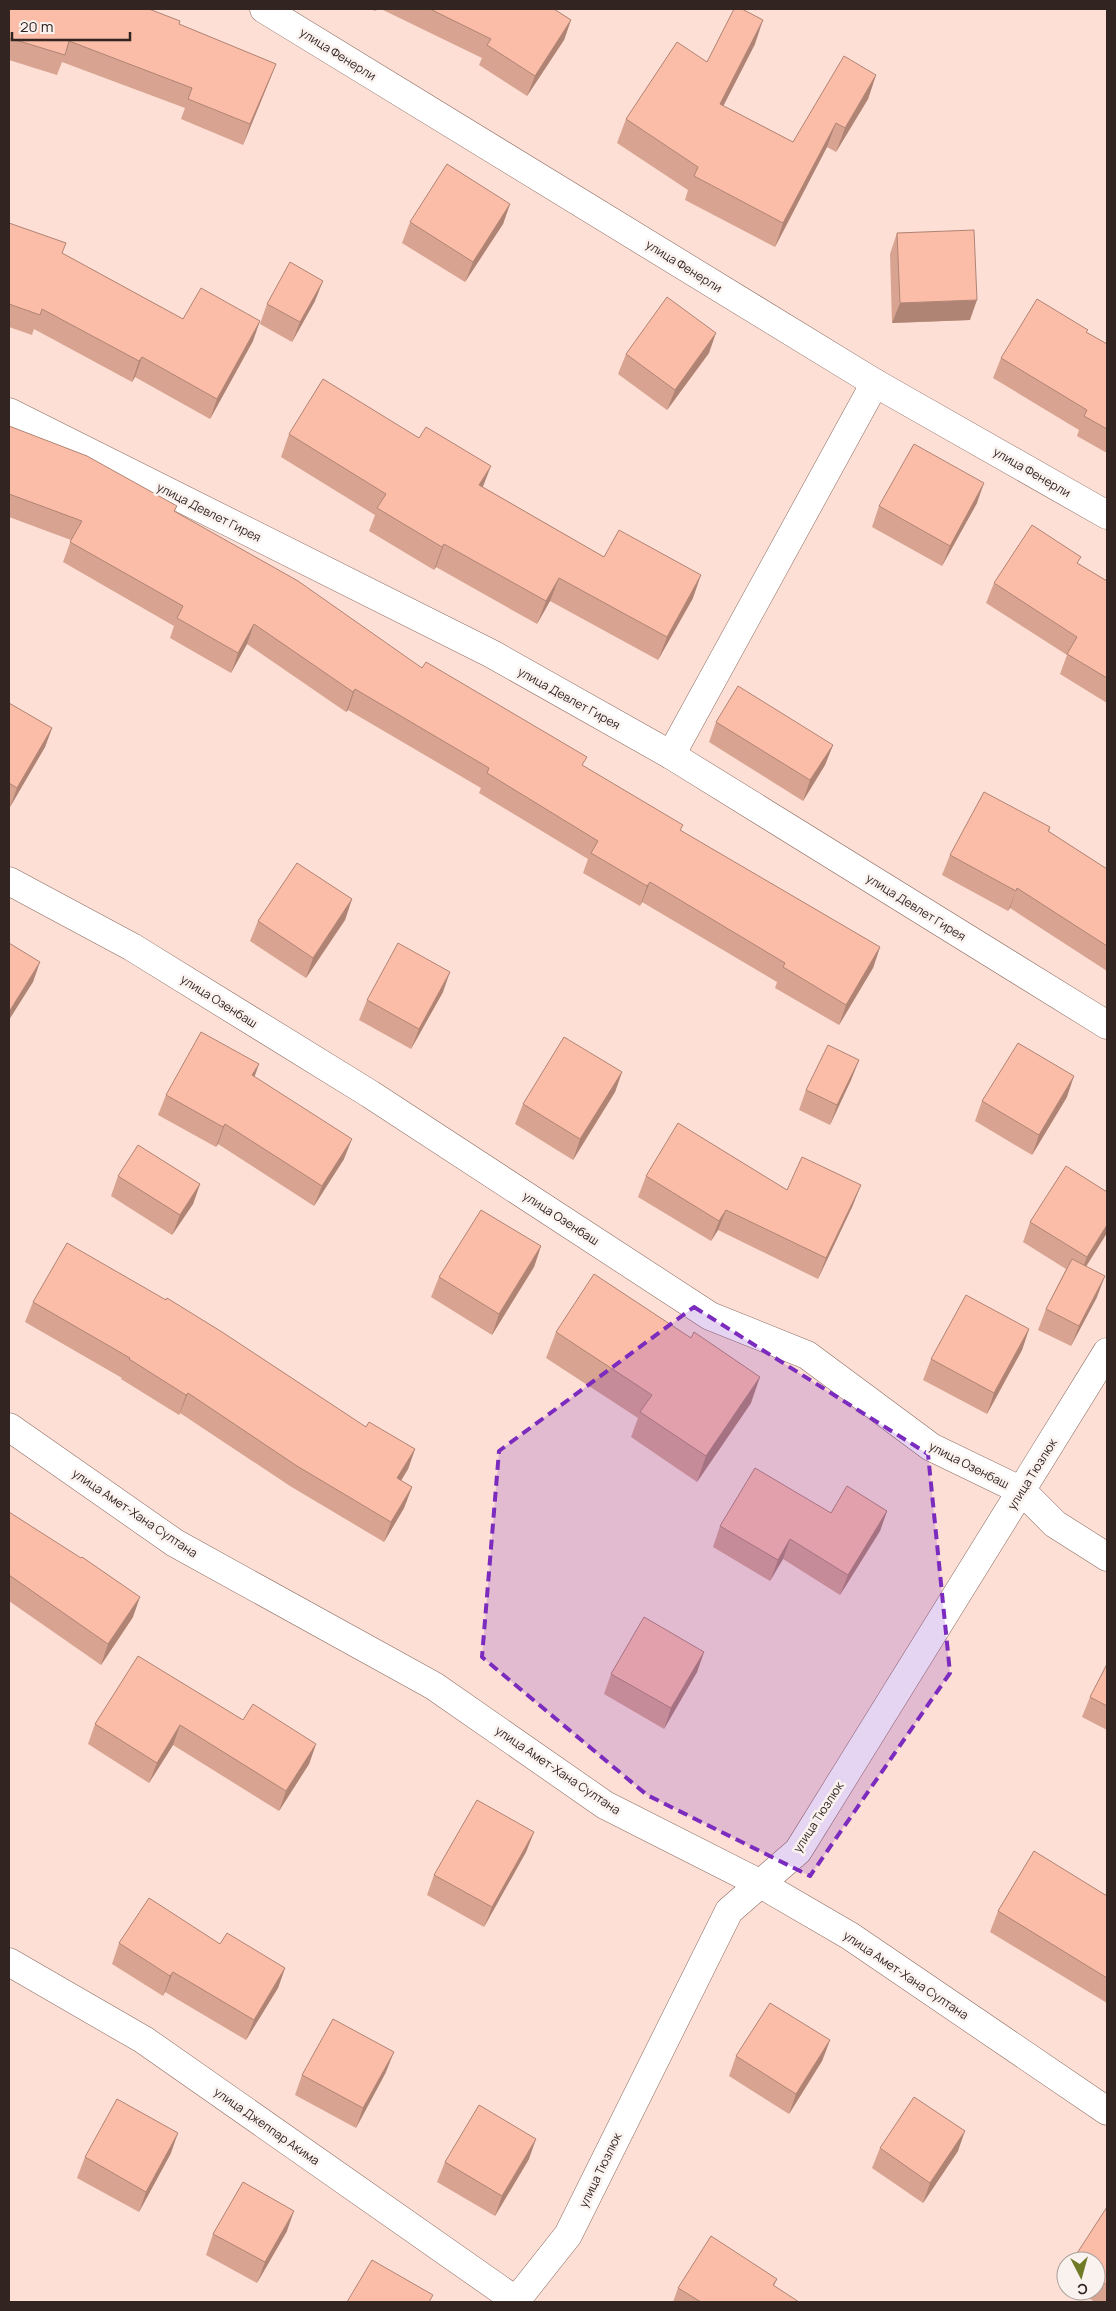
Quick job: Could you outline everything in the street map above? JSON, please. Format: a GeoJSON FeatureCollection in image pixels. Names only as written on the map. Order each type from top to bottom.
{"type":"FeatureCollection","features":[{"type":"Feature","properties":{"kind":"street","name":"улица Фенерли"},"geometry":{"type":"LineString","coordinates":[[264,9],[875,383],[1107,515]]}},
{"type":"Feature","properties":{"kind":"street"},"geometry":{"type":"LineString","coordinates":[[671,755],[875,383]]}},
{"type":"Feature","properties":{"kind":"street","name":"улица Девлет Гирея"},"geometry":{"type":"LineString","coordinates":[[9,412],[492,654],[671,755],[1107,1025]]}},
{"type":"Feature","properties":{"kind":"street","name":"улица Озенбаш"},"geometry":{"type":"LineString","coordinates":[[9,881],[132,947],[353,1083],[710,1316],[807,1355],[930,1447],[1022,1491],[1055,1524],[1107,1557]]}},
{"type":"Feature","properties":{"kind":"street","name":"улица Тюзлюк"},"geometry":{"type":"LineString","coordinates":[[516,2302],[568,2235],[729,1911],[798,1851],[1107,1352]]}},
{"type":"Feature","properties":{"kind":"street","name":"улица Амет-Хана Султана"},"geometry":{"type":"LineString","coordinates":[[9,1428],[175,1543],[434,1686],[605,1805],[759,1883],[850,1936],[1107,2111]]}},
{"type":"Feature","properties":{"kind":"street","name":"улица Джеппар Акима"},"geometry":{"type":"LineString","coordinates":[[9,1962],[144,2040],[516,2302]]}},
{"type":"Feature","properties":{"kind":"highlighted area"},"geometry":{"type":"Polygon","coordinates":[[[694,1307],[928,1454],[950,1673],[810,1876],[647,1795],[482,1657],[499,1451],[694,1307]]]}},
{"type":"Feature","properties":{"kind":"building"},"geometry":{"type":"Polygon","coordinates":[[[9,9],[149,9],[180,21],[179,24],[276,64],[250,124],[188,99],[192,88],[69,41],[65,55],[9,38],[9,9]]]}},
{"type":"Feature","properties":{"kind":"building"},"geometry":{"type":"Polygon","coordinates":[[[430,9],[554,9],[571,20],[535,76],[487,45],[491,39],[430,9]]]}},
{"type":"Feature","properties":{"kind":"building"},"geometry":{"type":"Polygon","coordinates":[[[734,9],[742,9],[763,20],[720,104],[793,142],[844,56],[876,75],[845,128],[836,123],[783,223],[694,176],[698,167],[626,119],[677,42],[707,62],[734,9]]]}},
{"type":"Feature","properties":{"kind":"building"},"geometry":{"type":"Polygon","coordinates":[[[447,164],[510,204],[473,262],[410,222],[447,164]]]}},
{"type":"Feature","properties":{"kind":"building"},"geometry":{"type":"Polygon","coordinates":[[[9,223],[66,243],[62,253],[183,319],[201,288],[260,321],[217,399],[142,357],[139,361],[42,309],[40,315],[9,304],[9,223]]]}},
{"type":"Feature","properties":{"kind":"building"},"geometry":{"type":"Polygon","coordinates":[[[974,230],[977,300],[900,303],[897,233],[974,230]]]}},
{"type":"Feature","properties":{"kind":"building"},"geometry":{"type":"Polygon","coordinates":[[[290,262],[323,281],[300,322],[267,304],[290,262]]]}},
{"type":"Feature","properties":{"kind":"building"},"geometry":{"type":"Polygon","coordinates":[[[667,297],[716,333],[675,390],[626,354],[667,297]]]}},
{"type":"Feature","properties":{"kind":"building"},"geometry":{"type":"Polygon","coordinates":[[[1037,299],[1088,330],[1086,332],[1107,344],[1107,429],[1084,416],[1087,410],[1001,358],[1037,299]]]}},
{"type":"Feature","properties":{"kind":"building"},"geometry":{"type":"Polygon","coordinates":[[[323,379],[419,438],[426,427],[491,466],[479,485],[604,557],[619,530],[701,575],[667,637],[559,578],[546,601],[444,544],[442,547],[377,508],[386,494],[289,434],[323,379]]]}},
{"type":"Feature","properties":{"kind":"building"},"geometry":{"type":"Polygon","coordinates":[[[9,426],[87,456],[177,506],[174,511],[298,581],[422,668],[426,662],[587,757],[582,765],[683,825],[680,830],[880,947],[846,1005],[783,967],[785,963],[650,882],[647,886],[591,853],[598,841],[487,773],[489,768],[355,689],[353,692],[254,624],[238,653],[177,618],[183,606],[70,542],[82,521],[9,494],[9,426]]]}},
{"type":"Feature","properties":{"kind":"building"},"geometry":{"type":"Polygon","coordinates":[[[914,444],[984,483],[950,546],[879,506],[914,444]]]}},
{"type":"Feature","properties":{"kind":"building"},"geometry":{"type":"Polygon","coordinates":[[[1032,525],[1081,557],[1077,563],[1107,581],[1107,678],[1067,654],[1077,637],[994,583],[1032,525]]]}},
{"type":"Feature","properties":{"kind":"building"},"geometry":{"type":"Polygon","coordinates":[[[738,686],[833,745],[810,780],[716,722],[738,686]]]}},
{"type":"Feature","properties":{"kind":"building"},"geometry":{"type":"Polygon","coordinates":[[[9,703],[52,728],[17,788],[9,783],[9,703]]]}},
{"type":"Feature","properties":{"kind":"building"},"geometry":{"type":"Polygon","coordinates":[[[984,792],[1050,827],[1048,831],[1107,869],[1107,946],[1017,888],[1016,891],[950,855],[984,792]]]}},
{"type":"Feature","properties":{"kind":"building"},"geometry":{"type":"Polygon","coordinates":[[[297,863],[352,899],[313,958],[258,921],[297,863]]]}},
{"type":"Feature","properties":{"kind":"building"},"geometry":{"type":"Polygon","coordinates":[[[9,943],[40,962],[9,1012],[9,943]]]}},
{"type":"Feature","properties":{"kind":"building"},"geometry":{"type":"Polygon","coordinates":[[[398,943],[450,972],[419,1029],[367,1000],[398,943]]]}},
{"type":"Feature","properties":{"kind":"building"},"geometry":{"type":"Polygon","coordinates":[[[201,1032],[259,1064],[252,1075],[352,1139],[322,1186],[225,1124],[223,1127],[166,1095],[201,1032]]]}},
{"type":"Feature","properties":{"kind":"building"},"geometry":{"type":"Polygon","coordinates":[[[564,1037],[622,1072],[580,1139],[523,1104],[564,1037]]]}},
{"type":"Feature","properties":{"kind":"building"},"geometry":{"type":"Polygon","coordinates":[[[1018,1043],[1074,1076],[1039,1135],[982,1101],[1018,1043]]]}},
{"type":"Feature","properties":{"kind":"building"},"geometry":{"type":"Polygon","coordinates":[[[828,1045],[859,1060],[837,1105],[806,1090],[828,1045]]]}},
{"type":"Feature","properties":{"kind":"building"},"geometry":{"type":"Polygon","coordinates":[[[678,1123],[787,1190],[802,1157],[861,1185],[826,1258],[726,1210],[719,1221],[646,1176],[678,1123]]]}},
{"type":"Feature","properties":{"kind":"building"},"geometry":{"type":"Polygon","coordinates":[[[138,1145],[200,1184],[180,1215],[118,1176],[138,1145]]]}},
{"type":"Feature","properties":{"kind":"building"},"geometry":{"type":"Polygon","coordinates":[[[1066,1166],[1107,1192],[1107,1225],[1087,1257],[1030,1222],[1066,1166]]]}},
{"type":"Feature","properties":{"kind":"building"},"geometry":{"type":"Polygon","coordinates":[[[481,1210],[541,1246],[499,1314],[439,1277],[481,1210]]]}},
{"type":"Feature","properties":{"kind":"building"},"geometry":{"type":"Polygon","coordinates":[[[67,1243],[166,1300],[167,1298],[366,1427],[369,1422],[415,1449],[397,1478],[412,1487],[391,1522],[297,1466],[188,1393],[186,1395],[130,1358],[33,1302],[67,1243]]]}},
{"type":"Feature","properties":{"kind":"building"},"geometry":{"type":"Polygon","coordinates":[[[1072,1259],[1105,1276],[1079,1326],[1046,1309],[1072,1259]]]}},
{"type":"Feature","properties":{"kind":"building"},"geometry":{"type":"Polygon","coordinates":[[[594,1274],[691,1338],[694,1332],[760,1377],[706,1456],[640,1412],[652,1395],[556,1332],[594,1274]]]}},
{"type":"Feature","properties":{"kind":"building"},"geometry":{"type":"Polygon","coordinates":[[[966,1295],[1029,1329],[994,1393],[931,1359],[966,1295]]]}},
{"type":"Feature","properties":{"kind":"building"},"geometry":{"type":"Polygon","coordinates":[[[755,1468],[831,1513],[847,1486],[887,1511],[848,1575],[790,1539],[778,1560],[720,1526],[755,1468]]]}},
{"type":"Feature","properties":{"kind":"building"},"geometry":{"type":"Polygon","coordinates":[[[9,1512],[82,1557],[140,1597],[108,1644],[9,1575],[9,1512]]]}},
{"type":"Feature","properties":{"kind":"building"},"geometry":{"type":"Polygon","coordinates":[[[644,1617],[704,1652],[671,1708],[611,1674],[644,1617]]]}},
{"type":"Feature","properties":{"kind":"building"},"geometry":{"type":"Polygon","coordinates":[[[138,1656],[243,1720],[253,1704],[316,1744],[286,1791],[180,1725],[157,1763],[95,1724],[138,1656]]]}},
{"type":"Feature","properties":{"kind":"building"},"geometry":{"type":"Polygon","coordinates":[[[1107,1664],[1107,1706],[1090,1697],[1107,1664]]]}},
{"type":"Feature","properties":{"kind":"building"},"geometry":{"type":"Polygon","coordinates":[[[477,1800],[534,1832],[492,1907],[434,1875],[477,1800]]]}},
{"type":"Feature","properties":{"kind":"building"},"geometry":{"type":"Polygon","coordinates":[[[1034,1851],[1107,1896],[1107,1978],[998,1911],[1034,1851]]]}},
{"type":"Feature","properties":{"kind":"building"},"geometry":{"type":"Polygon","coordinates":[[[149,1898],[220,1944],[227,1933],[285,1968],[254,2020],[173,1972],[170,1976],[119,1943],[149,1898]]]}},
{"type":"Feature","properties":{"kind":"building"},"geometry":{"type":"Polygon","coordinates":[[[770,2003],[830,2040],[796,2094],[736,2056],[770,2003]]]}},
{"type":"Feature","properties":{"kind":"building"},"geometry":{"type":"Polygon","coordinates":[[[333,2019],[394,2052],[363,2108],[302,2075],[333,2019]]]}},
{"type":"Feature","properties":{"kind":"building"},"geometry":{"type":"Polygon","coordinates":[[[914,2097],[965,2131],[930,2183],[880,2148],[914,2097]]]}},
{"type":"Feature","properties":{"kind":"building"},"geometry":{"type":"Polygon","coordinates":[[[117,2099],[178,2133],[146,2192],[85,2157],[117,2099]]]}},
{"type":"Feature","properties":{"kind":"building"},"geometry":{"type":"Polygon","coordinates":[[[479,2105],[536,2139],[502,2196],[445,2162],[479,2105]]]}},
{"type":"Feature","properties":{"kind":"building"},"geometry":{"type":"Polygon","coordinates":[[[243,2182],[294,2211],[265,2262],[213,2234],[243,2182]]]}},
{"type":"Feature","properties":{"kind":"building"},"geometry":{"type":"Polygon","coordinates":[[[1107,2207],[1107,2285],[1106,2251],[1078,2251],[1107,2207]]]}},
{"type":"Feature","properties":{"kind":"building"},"geometry":{"type":"Polygon","coordinates":[[[711,2236],[777,2279],[773,2285],[799,2302],[701,2302],[678,2288],[711,2236]]]}},
{"type":"Feature","properties":{"kind":"building"},"geometry":{"type":"Polygon","coordinates":[[[372,2260],[433,2295],[429,2302],[347,2302],[372,2260]]]}}]}
